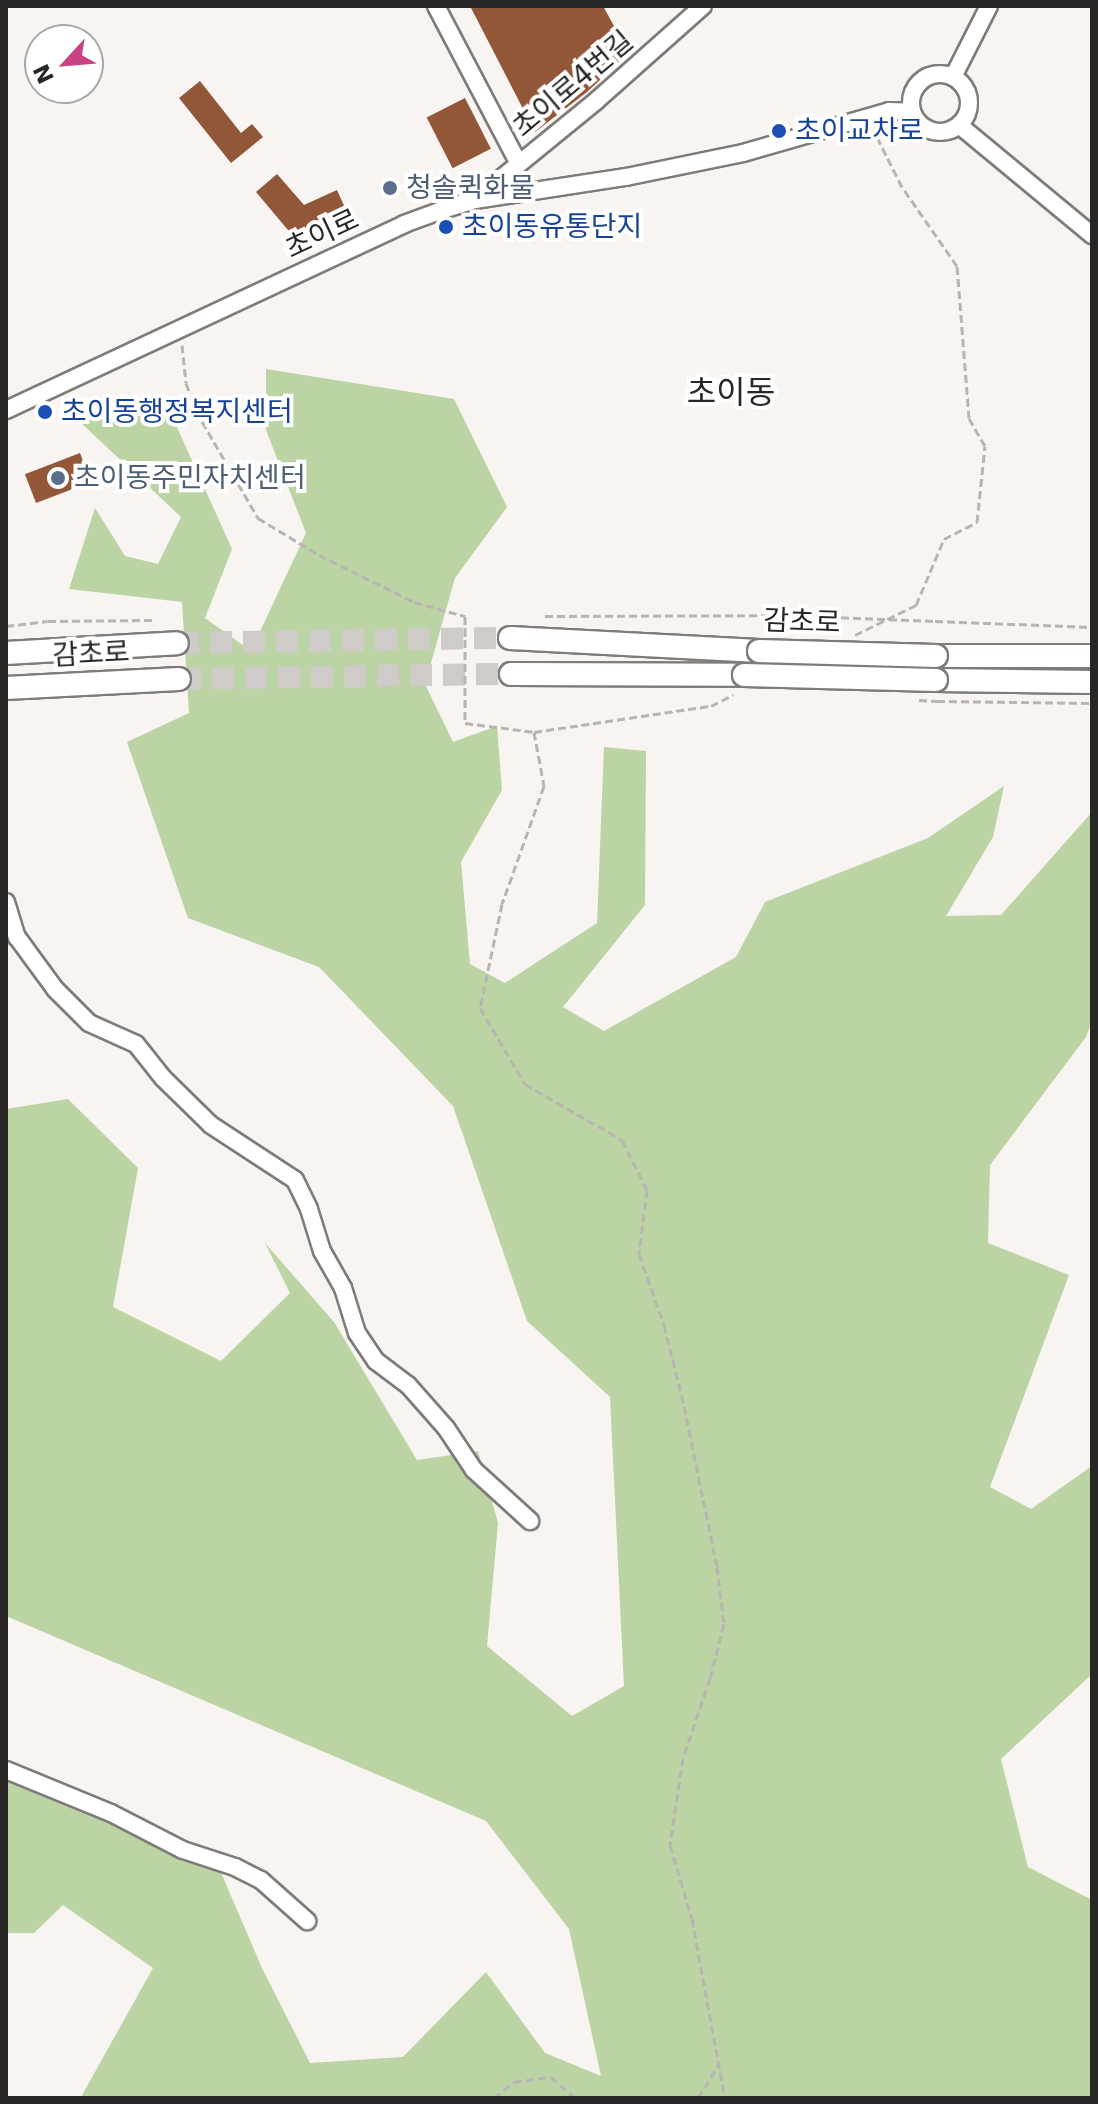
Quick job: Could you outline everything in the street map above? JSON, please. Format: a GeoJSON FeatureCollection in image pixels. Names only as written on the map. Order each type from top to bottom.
{"type":"FeatureCollection","features":[{"type":"Feature","properties":{"kind":"main road","name":"감초로"},"geometry":{"type":"LineString","coordinates":[[510,638],[759,651],[1092,656]]}},
{"type":"Feature","properties":{"kind":"main road","name":"감초로"},"geometry":{"type":"LineString","coordinates":[[6,653],[177,643]]}},
{"type":"Feature","properties":{"kind":"main road","name":"감초로"},"geometry":{"type":"LineString","coordinates":[[511,674],[936,690],[1092,682]]}},
{"type":"Feature","properties":{"kind":"main road","name":"감초로"},"geometry":{"type":"LineString","coordinates":[[6,688],[179,679]]}},
{"type":"Feature","properties":{"kind":"street"},"geometry":{"type":"LineString","coordinates":[[436,6],[519,164]]}},
{"type":"Feature","properties":{"kind":"street","name":"초이로4번길"},"geometry":{"type":"LineString","coordinates":[[475,200],[703,6]]}},
{"type":"Feature","properties":{"kind":"street"},"geometry":{"type":"LineString","coordinates":[[953,77],[989,6]]}},
{"type":"Feature","properties":{"kind":"street"},"geometry":{"type":"LineString","coordinates":[[931,75],[953,77],[962,84],[969,105],[959,125],[938,132],[918,122],[912,112],[914,90],[921,81],[931,75]]}},
{"type":"Feature","properties":{"kind":"street","name":"초이로"},"geometry":{"type":"LineString","coordinates":[[6,410],[404,224],[475,200],[730,156],[889,111],[912,112]]}},
{"type":"Feature","properties":{"kind":"street"},"geometry":{"type":"LineString","coordinates":[[959,125],[1092,235]]}},
{"type":"Feature","properties":{"kind":"street"},"geometry":{"type":"LineString","coordinates":[[6,902],[17,937],[55,989],[89,1023],[136,1044],[163,1078],[211,1125],[295,1180],[309,1209],[322,1251],[343,1288],[357,1333],[370,1352],[408,1385],[446,1428],[474,1470],[530,1521]]}},
{"type":"Feature","properties":{"kind":"street"},"geometry":{"type":"LineString","coordinates":[[6,1770],[111,1813],[183,1850],[261,1880],[307,1921]]}},
{"type":"Feature","properties":{"kind":"path"},"geometry":{"type":"LineString","coordinates":[[848,639],[916,605],[944,539],[977,522],[985,446],[969,418],[957,266],[902,187],[866,117]]}},
{"type":"Feature","properties":{"kind":"path"},"geometry":{"type":"LineString","coordinates":[[173,332],[183,346],[186,383],[196,411],[258,518],[319,555],[414,602],[465,616],[465,723],[534,732],[711,706],[741,684]]}},
{"type":"Feature","properties":{"kind":"path"},"geometry":{"type":"LineString","coordinates":[[545,616],[781,615],[1092,627]]}},
{"type":"Feature","properties":{"kind":"path"},"geometry":{"type":"LineString","coordinates":[[6,626],[48,621],[153,620]]}},
{"type":"Feature","properties":{"kind":"path"},"geometry":{"type":"LineString","coordinates":[[936,690],[1092,703]]}},
{"type":"Feature","properties":{"kind":"path"},"geometry":{"type":"LineString","coordinates":[[534,732],[544,786],[502,904],[480,1008],[525,1084],[622,1140],[647,1190],[639,1254],[664,1325],[684,1406],[717,1567],[724,1624],[710,1678],[683,1758],[670,1845],[692,1919],[725,2098]]}},
{"type":"Feature","properties":{"kind":"path"},"geometry":{"type":"LineString","coordinates":[[698,2098],[719,2064]]}},
{"type":"Feature","properties":{"kind":"path"},"geometry":{"type":"LineString","coordinates":[[494,2098],[514,2082],[551,2077],[575,2098]]}},
{"type":"Feature","properties":{"kind":"green space"},"geometry":{"type":"Polygon","coordinates":[[[266,369],[454,399],[507,507],[455,578],[425,684],[453,742],[497,726],[502,790],[461,862],[470,964],[505,983],[597,923],[604,747],[646,751],[645,905],[563,1007],[604,1031],[736,957],[765,902],[928,838],[1004,786],[993,837],[946,916],[1001,915],[1092,812],[1092,1021],[1086,1037],[990,1165],[988,1243],[1069,1275],[990,1487],[1031,1509],[1092,1466],[1092,1674],[1001,1759],[1028,1867],[1092,1900],[1092,2098],[81,2097],[153,1968],[63,1905],[34,1933],[6,1933],[6,1777],[124,1824],[158,1847],[219,1868],[262,1968],[310,2063],[403,2057],[486,1972],[545,2053],[601,2076],[569,1929],[486,1821],[6,1616],[6,1109],[68,1099],[138,1168],[113,1307],[221,1361],[290,1293],[265,1243],[334,1322],[417,1460],[478,1451],[498,1523],[487,1646],[572,1716],[624,1686],[610,1397],[527,1321],[453,1106],[319,967],[188,918],[127,742],[189,713],[182,602],[69,589],[95,508],[125,556],[158,564],[181,517],[78,420],[162,394],[232,549],[205,618],[251,651],[306,533],[266,430],[266,369]]]}},
{"type":"Feature","properties":{"kind":"building"},"geometry":{"type":"Polygon","coordinates":[[[470,6],[603,6],[629,53],[587,92],[535,132],[470,6]]]}},
{"type":"Feature","properties":{"kind":"building"},"geometry":{"type":"Polygon","coordinates":[[[200,81],[241,133],[252,124],[263,137],[231,163],[179,98],[200,81]]]}},
{"type":"Feature","properties":{"kind":"building"},"geometry":{"type":"Polygon","coordinates":[[[465,98],[491,149],[453,168],[427,118],[465,98]]]}},
{"type":"Feature","properties":{"kind":"building"},"geometry":{"type":"Polygon","coordinates":[[[277,174],[304,205],[337,190],[346,210],[293,236],[256,192],[277,174]]]}},
{"type":"Feature","properties":{"kind":"building","name":"초이동주민자치센터"},"geometry":{"type":"Polygon","coordinates":[[[80,453],[91,482],[36,503],[25,474],[80,453]]]}},
{"type":"Feature","properties":{"kind":"tunnel"},"geometry":{"type":"LineString","coordinates":[[177,643],[510,638]]}},
{"type":"Feature","properties":{"kind":"tunnel"},"geometry":{"type":"LineString","coordinates":[[179,679],[511,674]]}},
{"type":"Feature","properties":{"kind":"place","name":"초이교차로"},"geometry":{"type":"Point","coordinates":[779,131]}},
{"type":"Feature","properties":{"kind":"place","name":"청솔퀵화물"},"geometry":{"type":"Point","coordinates":[390,188]}},
{"type":"Feature","properties":{"kind":"place","name":"초이동유통단지"},"geometry":{"type":"Point","coordinates":[446,227]}},
{"type":"Feature","properties":{"kind":"place","name":"초이동행정복지센터"},"geometry":{"type":"Point","coordinates":[45,412]}},
{"type":"Feature","properties":{"kind":"place","name":"초이동주민자치센터"},"geometry":{"type":"Point","coordinates":[58,478]}},
{"type":"Feature","properties":{"kind":"district","name":"초이동"},"geometry":{"type":"Point","coordinates":[731,392]}}]}
